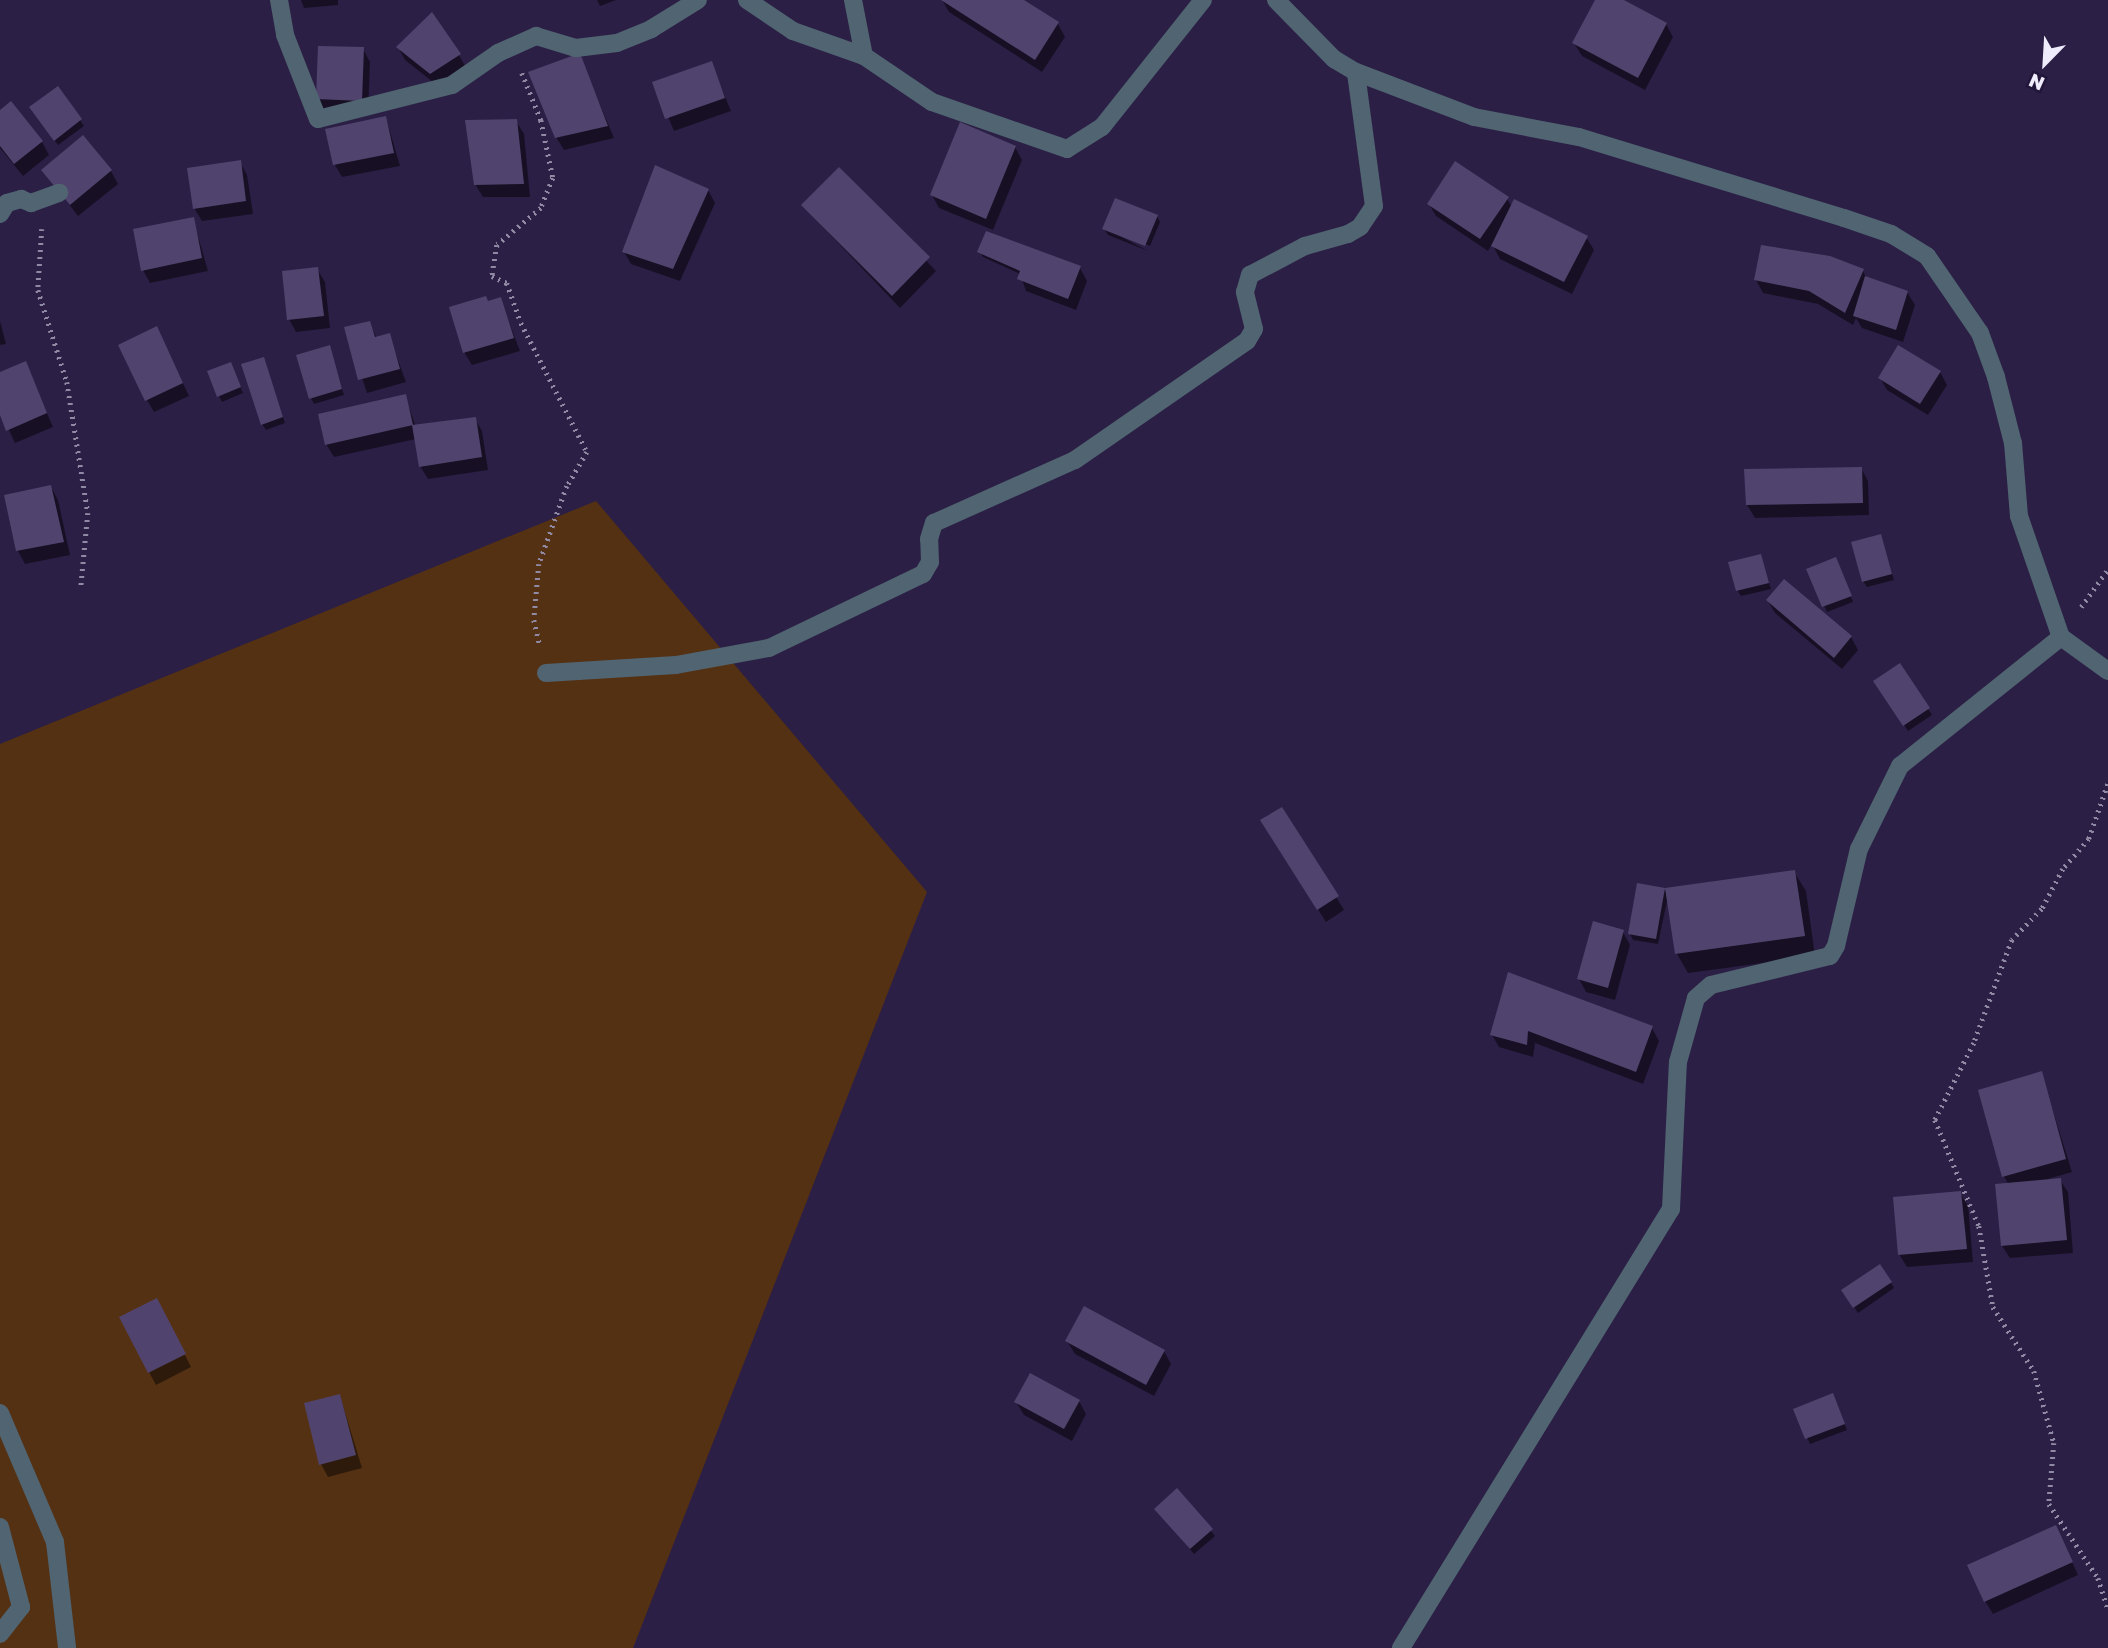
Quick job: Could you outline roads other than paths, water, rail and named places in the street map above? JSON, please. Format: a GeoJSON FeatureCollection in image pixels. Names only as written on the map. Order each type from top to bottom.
{"type":"FeatureCollection","features":[{"type":"Feature","properties":{"kind":"street"},"geometry":{"type":"LineString","coordinates":[[279,0],[285,35],[318,118],[453,85],[536,36],[576,48],[617,43],[650,29],[698,0]]}},
{"type":"Feature","properties":{"kind":"street"},"geometry":{"type":"LineString","coordinates":[[747,0],[793,31],[864,56],[932,102],[1067,149],[1102,127],[1203,0]]}},
{"type":"Feature","properties":{"kind":"street"},"geometry":{"type":"LineString","coordinates":[[853,0],[864,56]]}},
{"type":"Feature","properties":{"kind":"street"},"geometry":{"type":"LineString","coordinates":[[1276,0],[1334,59],[1356,72],[1474,117],[1579,137],[1844,218],[1891,234],[1927,256],[1980,333],[1996,377],[2013,443],[2019,516],[2061,637],[2108,671]]}},
{"type":"Feature","properties":{"kind":"street"},"geometry":{"type":"LineString","coordinates":[[546,673],[676,665],[769,648],[923,574],[930,562],[929,539],[934,523],[1075,460],[1247,341],[1254,329],[1245,292],[1250,275],[1305,246],[1348,234],[1360,227],[1374,206],[1356,72]]}},
{"type":"Feature","properties":{"kind":"street"},"geometry":{"type":"LineString","coordinates":[[0,214],[7,203],[54,195]]}},
{"type":"Feature","properties":{"kind":"street"},"geometry":{"type":"LineString","coordinates":[[1401,1648],[1671,1209],[1678,1062],[1696,999],[1711,985],[1830,956],[1836,946],[1859,849],[1900,766],[2061,637]]}},
{"type":"Feature","properties":{"kind":"street"},"geometry":{"type":"LineString","coordinates":[[0,1413],[55,1542],[67,1648]]}},
{"type":"Feature","properties":{"kind":"street"},"geometry":{"type":"LineString","coordinates":[[0,1527],[21,1607],[0,1634]]}}]}
